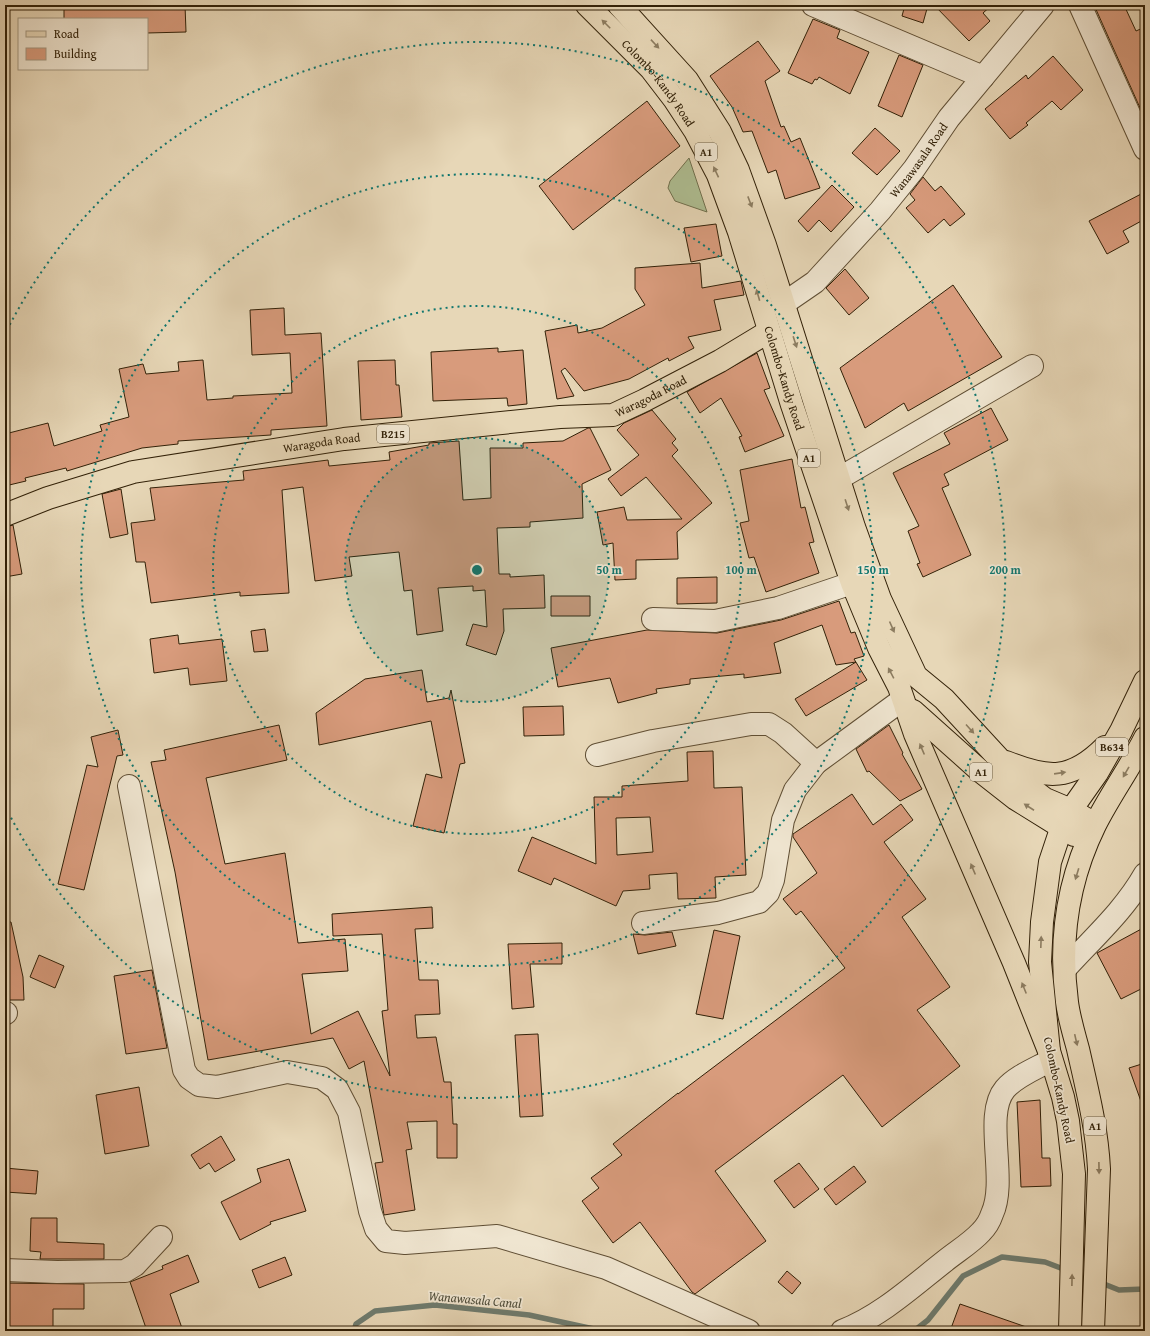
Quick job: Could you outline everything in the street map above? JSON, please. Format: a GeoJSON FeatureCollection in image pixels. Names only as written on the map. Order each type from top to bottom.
{"type":"FeatureCollection","features":[{"type":"Feature","properties":{"kind":"main road","name":"Colombo-Kandy Road"},"geometry":{"type":"LineString","coordinates":[[587,5],[651,69],[674,99],[695,131],[718,176],[739,232],[768,332],[852,583],[879,648],[899,687],[904,704],[979,770],[1016,798],[1066,818],[1096,824]]}},
{"type":"Feature","properties":{"kind":"main road","name":"Colombo-Kandy Road"},"geometry":{"type":"LineString","coordinates":[[619,5],[687,80],[720,132],[738,170],[758,222],[838,479],[880,599],[916,676],[944,700],[996,758],[1016,777],[1045,799],[1066,818],[1087,844]]}},
{"type":"Feature","properties":{"kind":"main road"},"geometry":{"type":"LineString","coordinates":[[768,332],[783,304]]}},
{"type":"Feature","properties":{"kind":"main road","name":"Waragoda Road"},"geometry":{"type":"LineString","coordinates":[[5,515],[48,498],[133,472],[344,439],[560,417],[613,415],[700,371],[768,332]]}},
{"type":"Feature","properties":{"kind":"main road","name":"B634"},"geometry":{"type":"LineString","coordinates":[[1066,818],[1097,774],[1121,731],[1145,681]]}},
{"type":"Feature","properties":{"kind":"main road"},"geometry":{"type":"LineString","coordinates":[[904,704],[915,734],[1017,970],[1050,1055]]}},
{"type":"Feature","properties":{"kind":"main road"},"geometry":{"type":"LineString","coordinates":[[996,758],[1026,770],[1046,774],[1078,769],[1092,761],[1121,731]]}},
{"type":"Feature","properties":{"kind":"main road","name":"B634"},"geometry":{"type":"LineString","coordinates":[[1096,824],[1145,738]]}},
{"type":"Feature","properties":{"kind":"main road","name":"Colombo-Kandy Road"},"geometry":{"type":"LineString","coordinates":[[1066,818],[1050,862],[1042,922],[1040,962],[1050,1055],[1063,1097],[1074,1174],[1071,1323]]}},
{"type":"Feature","properties":{"kind":"main road","name":"A1"},"geometry":{"type":"LineString","coordinates":[[1094,1323],[1099,1169],[1098,1142],[1092,1108],[1067,1002],[1063,941],[1070,896],[1087,844],[1096,824]]}},
{"type":"Feature","properties":{"kind":"street"},"geometry":{"type":"LineString","coordinates":[[813,5],[983,77]]}},
{"type":"Feature","properties":{"kind":"street","name":"Wanawasala Road"},"geometry":{"type":"LineString","coordinates":[[783,304],[815,282],[880,211],[914,169],[950,118],[1043,5]]}},
{"type":"Feature","properties":{"kind":"street"},"geometry":{"type":"LineString","coordinates":[[1080,5],[1145,149]]}},
{"type":"Feature","properties":{"kind":"street"},"geometry":{"type":"LineString","coordinates":[[838,479],[1032,366]]}},
{"type":"Feature","properties":{"kind":"street"},"geometry":{"type":"LineString","coordinates":[[653,619],[715,621],[778,608],[852,583]]}},
{"type":"Feature","properties":{"kind":"street"},"geometry":{"type":"LineString","coordinates":[[643,923],[718,913],[759,902],[768,893],[773,880],[782,820],[795,790],[816,763],[904,704]]}},
{"type":"Feature","properties":{"kind":"street"},"geometry":{"type":"LineString","coordinates":[[598,755],[653,741],[751,724],[769,724],[783,733],[816,763]]}},
{"type":"Feature","properties":{"kind":"street"},"geometry":{"type":"LineString","coordinates":[[129,786],[184,1070],[189,1078],[199,1085],[217,1087],[287,1072],[322,1078],[337,1089],[349,1112],[370,1211],[376,1229],[386,1241],[405,1243],[497,1236],[606,1268],[749,1331]]}},
{"type":"Feature","properties":{"kind":"street"},"geometry":{"type":"LineString","coordinates":[[1065,969],[1106,927],[1137,889],[1145,874]]}},
{"type":"Feature","properties":{"kind":"street"},"geometry":{"type":"LineString","coordinates":[[842,1331],[854,1327],[887,1306],[981,1233],[992,1214],[998,1184],[996,1136],[997,1104],[1005,1089],[1050,1055]]}},
{"type":"Feature","properties":{"kind":"street"},"geometry":{"type":"LineString","coordinates":[[5,1270],[57,1272],[125,1271],[135,1265],[161,1237]]}},
{"type":"Feature","properties":{"kind":"green space"},"geometry":{"type":"Polygon","coordinates":[[[689,158],[707,212],[675,201],[668,188],[670,181],[689,158]]]}},
{"type":"Feature","properties":{"kind":"building"},"geometry":{"type":"Polygon","coordinates":[[[64,5],[185,5],[186,32],[148,33],[148,18],[64,18],[64,5]]]}},
{"type":"Feature","properties":{"kind":"building"},"geometry":{"type":"Polygon","coordinates":[[[905,5],[928,5],[923,23],[902,16],[905,5]]]}},
{"type":"Feature","properties":{"kind":"building"},"geometry":{"type":"Polygon","coordinates":[[[934,5],[992,5],[983,13],[990,21],[969,41],[934,5]]]}},
{"type":"Feature","properties":{"kind":"building"},"geometry":{"type":"Polygon","coordinates":[[[1094,5],[1124,5],[1136,31],[1145,27],[1145,119],[1094,5]]]}},
{"type":"Feature","properties":{"kind":"building"},"geometry":{"type":"Polygon","coordinates":[[[813,19],[840,30],[837,38],[869,52],[850,94],[819,77],[817,80],[815,79],[812,84],[788,73],[813,19]]]}},
{"type":"Feature","properties":{"kind":"building"},"geometry":{"type":"Polygon","coordinates":[[[758,41],[780,71],[765,81],[781,127],[784,126],[791,142],[800,138],[820,188],[785,199],[776,170],[768,173],[752,131],[743,132],[732,107],[710,76],[758,41]]]}},
{"type":"Feature","properties":{"kind":"building"},"geometry":{"type":"Polygon","coordinates":[[[899,55],[923,65],[902,117],[878,106],[899,55]]]}},
{"type":"Feature","properties":{"kind":"building"},"geometry":{"type":"Polygon","coordinates":[[[1053,56],[1083,90],[1061,110],[1052,101],[1026,123],[1028,125],[1010,139],[985,109],[1026,75],[1028,79],[1053,56]]]}},
{"type":"Feature","properties":{"kind":"building"},"geometry":{"type":"Polygon","coordinates":[[[647,101],[680,146],[573,230],[539,186],[647,101]]]}},
{"type":"Feature","properties":{"kind":"building"},"geometry":{"type":"Polygon","coordinates":[[[875,128],[900,151],[877,175],[852,153],[875,128]]]}},
{"type":"Feature","properties":{"kind":"building"},"geometry":{"type":"Polygon","coordinates":[[[923,177],[935,191],[941,186],[965,214],[950,226],[944,219],[928,233],[906,208],[915,200],[910,194],[923,177]]]}},
{"type":"Feature","properties":{"kind":"building"},"geometry":{"type":"Polygon","coordinates":[[[832,185],[854,207],[831,232],[819,220],[808,232],[798,221],[832,185]]]}},
{"type":"Feature","properties":{"kind":"building"},"geometry":{"type":"Polygon","coordinates":[[[1145,192],[1145,219],[1123,231],[1129,242],[1107,254],[1089,221],[1145,192]]]}},
{"type":"Feature","properties":{"kind":"building"},"geometry":{"type":"Polygon","coordinates":[[[716,224],[722,256],[691,262],[684,228],[716,224]]]}},
{"type":"Feature","properties":{"kind":"building"},"geometry":{"type":"Polygon","coordinates":[[[700,263],[702,288],[741,281],[744,295],[714,300],[721,330],[688,337],[694,348],[669,361],[668,358],[629,379],[584,391],[565,368],[561,371],[574,396],[557,399],[545,331],[577,325],[578,333],[602,328],[645,305],[635,289],[635,268],[700,263]]]}},
{"type":"Feature","properties":{"kind":"building"},"geometry":{"type":"Polygon","coordinates":[[[845,269],[869,298],[849,315],[826,288],[845,269]]]}},
{"type":"Feature","properties":{"kind":"building"},"geometry":{"type":"Polygon","coordinates":[[[953,285],[1002,357],[908,411],[904,403],[865,428],[840,368],[953,285]]]}},
{"type":"Feature","properties":{"kind":"building"},"geometry":{"type":"Polygon","coordinates":[[[284,308],[285,335],[321,333],[327,426],[271,430],[271,435],[178,441],[178,444],[142,448],[67,471],[66,468],[25,478],[26,481],[5,486],[5,434],[48,423],[54,446],[102,431],[100,425],[129,417],[119,369],[143,364],[146,374],[179,371],[178,362],[203,360],[207,400],[233,398],[233,396],[292,393],[290,353],[252,355],[250,310],[284,308]]]}},
{"type":"Feature","properties":{"kind":"building"},"geometry":{"type":"Polygon","coordinates":[[[498,348],[498,352],[523,350],[527,404],[508,406],[507,398],[433,401],[431,352],[498,348]]]}},
{"type":"Feature","properties":{"kind":"building"},"geometry":{"type":"Polygon","coordinates":[[[757,353],[770,388],[764,390],[784,436],[745,452],[739,437],[742,436],[721,398],[700,413],[687,392],[757,353]]]}},
{"type":"Feature","properties":{"kind":"building"},"geometry":{"type":"Polygon","coordinates":[[[395,360],[396,385],[399,385],[402,417],[361,420],[358,361],[395,360]]]}},
{"type":"Feature","properties":{"kind":"building"},"geometry":{"type":"Polygon","coordinates":[[[991,408],[1008,440],[944,474],[949,485],[942,488],[971,555],[923,577],[917,564],[920,563],[908,531],[919,526],[893,473],[950,444],[944,433],[991,408]]]}},
{"type":"Feature","properties":{"kind":"building"},"geometry":{"type":"Polygon","coordinates":[[[652,410],[676,439],[672,443],[678,450],[672,456],[712,503],[677,532],[678,559],[636,560],[636,579],[615,580],[613,543],[603,545],[597,512],[624,507],[627,520],[682,519],[646,477],[621,496],[608,479],[639,455],[617,430],[624,423],[652,410]]]}},
{"type":"Feature","properties":{"kind":"building"},"geometry":{"type":"Polygon","coordinates":[[[590,428],[611,470],[582,484],[583,518],[530,522],[530,527],[497,528],[499,574],[510,574],[510,577],[544,575],[545,608],[503,609],[504,631],[496,655],[466,645],[473,624],[487,627],[485,590],[473,591],[473,586],[438,588],[443,631],[417,635],[412,590],[404,591],[399,552],[349,557],[352,576],[315,581],[303,487],[282,490],[289,593],[240,596],[240,592],[151,603],[145,562],[136,562],[131,523],[155,520],[150,488],[244,480],[243,471],[328,460],[329,466],[390,460],[389,452],[429,445],[429,443],[459,441],[463,500],[491,498],[490,448],[523,448],[523,443],[563,441],[590,428]]]}},
{"type":"Feature","properties":{"kind":"building"},"geometry":{"type":"Polygon","coordinates":[[[792,459],[801,508],[805,507],[814,542],[809,543],[819,573],[766,592],[754,557],[749,558],[740,523],[749,521],[740,470],[792,459]]]}},
{"type":"Feature","properties":{"kind":"building"},"geometry":{"type":"Polygon","coordinates":[[[121,489],[128,534],[110,538],[102,494],[121,489]]]}},
{"type":"Feature","properties":{"kind":"building"},"geometry":{"type":"Polygon","coordinates":[[[13,525],[22,574],[5,577],[5,527],[13,525]]]}},
{"type":"Feature","properties":{"kind":"building"},"geometry":{"type":"Polygon","coordinates":[[[717,577],[717,603],[677,604],[677,578],[717,577]]]}},
{"type":"Feature","properties":{"kind":"building"},"geometry":{"type":"Polygon","coordinates":[[[551,596],[590,596],[590,616],[551,616],[551,596]]]}},
{"type":"Feature","properties":{"kind":"building"},"geometry":{"type":"Polygon","coordinates":[[[839,601],[851,633],[855,632],[864,656],[854,659],[856,662],[836,665],[822,625],[774,643],[781,673],[744,678],[744,674],[690,679],[690,684],[656,689],[657,693],[618,703],[610,678],[558,687],[551,648],[647,630],[717,633],[781,620],[839,601]]]}},
{"type":"Feature","properties":{"kind":"building"},"geometry":{"type":"Polygon","coordinates":[[[265,629],[268,651],[254,652],[251,631],[265,629]]]}},
{"type":"Feature","properties":{"kind":"building"},"geometry":{"type":"Polygon","coordinates":[[[178,635],[179,644],[222,639],[227,681],[190,685],[188,668],[154,673],[150,639],[178,635]]]}},
{"type":"Feature","properties":{"kind":"building"},"geometry":{"type":"Polygon","coordinates":[[[856,662],[867,680],[806,716],[795,699],[856,662]]]}},
{"type":"Feature","properties":{"kind":"building"},"geometry":{"type":"Polygon","coordinates":[[[422,670],[427,702],[449,698],[451,690],[465,763],[460,764],[444,833],[413,826],[426,774],[442,778],[431,721],[319,745],[316,713],[365,679],[422,670]]]}},
{"type":"Feature","properties":{"kind":"building"},"geometry":{"type":"Polygon","coordinates":[[[563,706],[564,735],[524,736],[523,707],[563,706]]]}},
{"type":"Feature","properties":{"kind":"building"},"geometry":{"type":"Polygon","coordinates":[[[279,725],[287,760],[206,778],[225,864],[285,853],[298,943],[345,939],[348,971],[302,974],[311,1034],[358,1011],[390,1076],[382,1011],[388,1010],[382,934],[333,936],[332,914],[432,907],[433,928],[415,929],[419,980],[438,980],[440,1014],[415,1015],[417,1038],[436,1037],[444,1082],[451,1082],[453,1124],[457,1124],[457,1158],[437,1158],[437,1121],[407,1122],[412,1149],[406,1150],[415,1210],[384,1215],[375,1163],[383,1162],[364,1061],[349,1069],[333,1038],[208,1060],[175,872],[151,762],[166,760],[164,750],[279,725]]]}},
{"type":"Feature","properties":{"kind":"building"},"geometry":{"type":"Polygon","coordinates":[[[889,725],[903,753],[902,754],[922,789],[900,801],[869,771],[867,772],[856,749],[889,725]]]}},
{"type":"Feature","properties":{"kind":"building"},"geometry":{"type":"Polygon","coordinates":[[[118,730],[123,755],[117,756],[84,890],[58,884],[87,765],[98,767],[91,737],[118,730]]]}},
{"type":"Feature","properties":{"kind":"building"},"geometry":{"type":"Polygon","coordinates":[[[713,751],[714,788],[742,787],[746,875],[715,877],[716,898],[678,899],[677,873],[649,875],[650,889],[623,891],[616,906],[554,878],[551,885],[518,871],[532,837],[596,864],[594,797],[622,797],[622,786],[688,781],[687,752],[713,751]],[[650,817],[616,818],[617,855],[653,852],[650,817]]]}},
{"type":"Feature","properties":{"kind":"building"},"geometry":{"type":"Polygon","coordinates":[[[852,794],[873,825],[901,804],[913,820],[884,842],[926,899],[902,917],[950,987],[917,1010],[960,1066],[882,1127],[843,1075],[715,1171],[766,1241],[695,1294],[640,1222],[613,1243],[582,1201],[599,1188],[591,1178],[622,1155],[613,1144],[678,1093],[845,968],[801,911],[796,915],[783,899],[817,873],[793,837],[793,834],[852,794]]]}},
{"type":"Feature","properties":{"kind":"building"},"geometry":{"type":"Polygon","coordinates":[[[5,922],[11,922],[23,977],[24,1000],[5,1000],[5,922]]]}},
{"type":"Feature","properties":{"kind":"building"},"geometry":{"type":"Polygon","coordinates":[[[1145,927],[1145,987],[1121,999],[1097,953],[1145,927]]]}},
{"type":"Feature","properties":{"kind":"building"},"geometry":{"type":"Polygon","coordinates":[[[714,930],[740,936],[723,1019],[696,1014],[714,930]]]}},
{"type":"Feature","properties":{"kind":"building"},"geometry":{"type":"Polygon","coordinates":[[[672,932],[676,946],[638,954],[633,934],[645,935],[672,932]]]}},
{"type":"Feature","properties":{"kind":"building"},"geometry":{"type":"Polygon","coordinates":[[[562,943],[562,964],[530,964],[534,1007],[512,1009],[508,944],[562,943]]]}},
{"type":"Feature","properties":{"kind":"building"},"geometry":{"type":"Polygon","coordinates":[[[39,955],[64,966],[55,988],[30,977],[39,955]]]}},
{"type":"Feature","properties":{"kind":"building"},"geometry":{"type":"Polygon","coordinates":[[[152,970],[167,1048],[126,1054],[114,976],[152,970]]]}},
{"type":"Feature","properties":{"kind":"building"},"geometry":{"type":"Polygon","coordinates":[[[538,1034],[543,1116],[520,1117],[515,1035],[538,1034]]]}},
{"type":"Feature","properties":{"kind":"building"},"geometry":{"type":"Polygon","coordinates":[[[1145,1063],[1145,1107],[1143,1107],[1129,1068],[1145,1063]]]}},
{"type":"Feature","properties":{"kind":"building"},"geometry":{"type":"Polygon","coordinates":[[[139,1087],[149,1146],[105,1154],[96,1095],[139,1087]]]}},
{"type":"Feature","properties":{"kind":"building"},"geometry":{"type":"Polygon","coordinates":[[[1040,1100],[1042,1158],[1050,1158],[1051,1186],[1021,1187],[1017,1102],[1040,1100]]]}},
{"type":"Feature","properties":{"kind":"building"},"geometry":{"type":"Polygon","coordinates":[[[221,1136],[235,1160],[215,1172],[209,1163],[200,1169],[191,1155],[221,1136]]]}},
{"type":"Feature","properties":{"kind":"building"},"geometry":{"type":"Polygon","coordinates":[[[289,1159],[306,1211],[270,1222],[271,1224],[240,1240],[221,1202],[261,1182],[257,1169],[289,1159]]]}},
{"type":"Feature","properties":{"kind":"building"},"geometry":{"type":"Polygon","coordinates":[[[799,1163],[819,1189],[794,1208],[774,1181],[799,1163]]]}},
{"type":"Feature","properties":{"kind":"building"},"geometry":{"type":"Polygon","coordinates":[[[854,1166],[866,1182],[836,1205],[824,1189],[854,1166]]]}},
{"type":"Feature","properties":{"kind":"building"},"geometry":{"type":"Polygon","coordinates":[[[5,1168],[38,1171],[36,1194],[5,1192],[5,1168]]]}},
{"type":"Feature","properties":{"kind":"building"},"geometry":{"type":"Polygon","coordinates":[[[31,1218],[57,1218],[57,1242],[104,1244],[104,1259],[40,1259],[41,1252],[30,1251],[31,1218]]]}},
{"type":"Feature","properties":{"kind":"building"},"geometry":{"type":"Polygon","coordinates":[[[188,1255],[199,1282],[170,1294],[183,1331],[147,1331],[130,1282],[163,1269],[162,1266],[188,1255]]]}},
{"type":"Feature","properties":{"kind":"building"},"geometry":{"type":"Polygon","coordinates":[[[285,1257],[292,1275],[259,1288],[252,1270],[285,1257]]]}},
{"type":"Feature","properties":{"kind":"building"},"geometry":{"type":"Polygon","coordinates":[[[787,1271],[801,1283],[792,1294],[778,1282],[787,1271]]]}},
{"type":"Feature","properties":{"kind":"building"},"geometry":{"type":"Polygon","coordinates":[[[5,1283],[84,1284],[84,1309],[53,1309],[53,1331],[5,1331],[5,1283]]]}},
{"type":"Feature","properties":{"kind":"building"},"geometry":{"type":"Polygon","coordinates":[[[960,1304],[1032,1329],[1032,1331],[950,1331],[960,1304]]]}},
{"type":"Feature","properties":{"kind":"waterway","name":"Wanawasala Canal"},"geometry":{"type":"LineString","coordinates":[[914,1331],[928,1320],[963,1276],[1002,1257],[1045,1262],[1066,1270]]}},
{"type":"Feature","properties":{"kind":"waterway","name":"Wanawasala Canal"},"geometry":{"type":"LineString","coordinates":[[1099,1282],[1119,1290],[1145,1289]]}},
{"type":"Feature","properties":{"kind":"waterway","name":"Wanawasala Canal"},"geometry":{"type":"LineString","coordinates":[[354,1331],[356,1324],[375,1311],[435,1305],[529,1315],[603,1331]]}}]}
